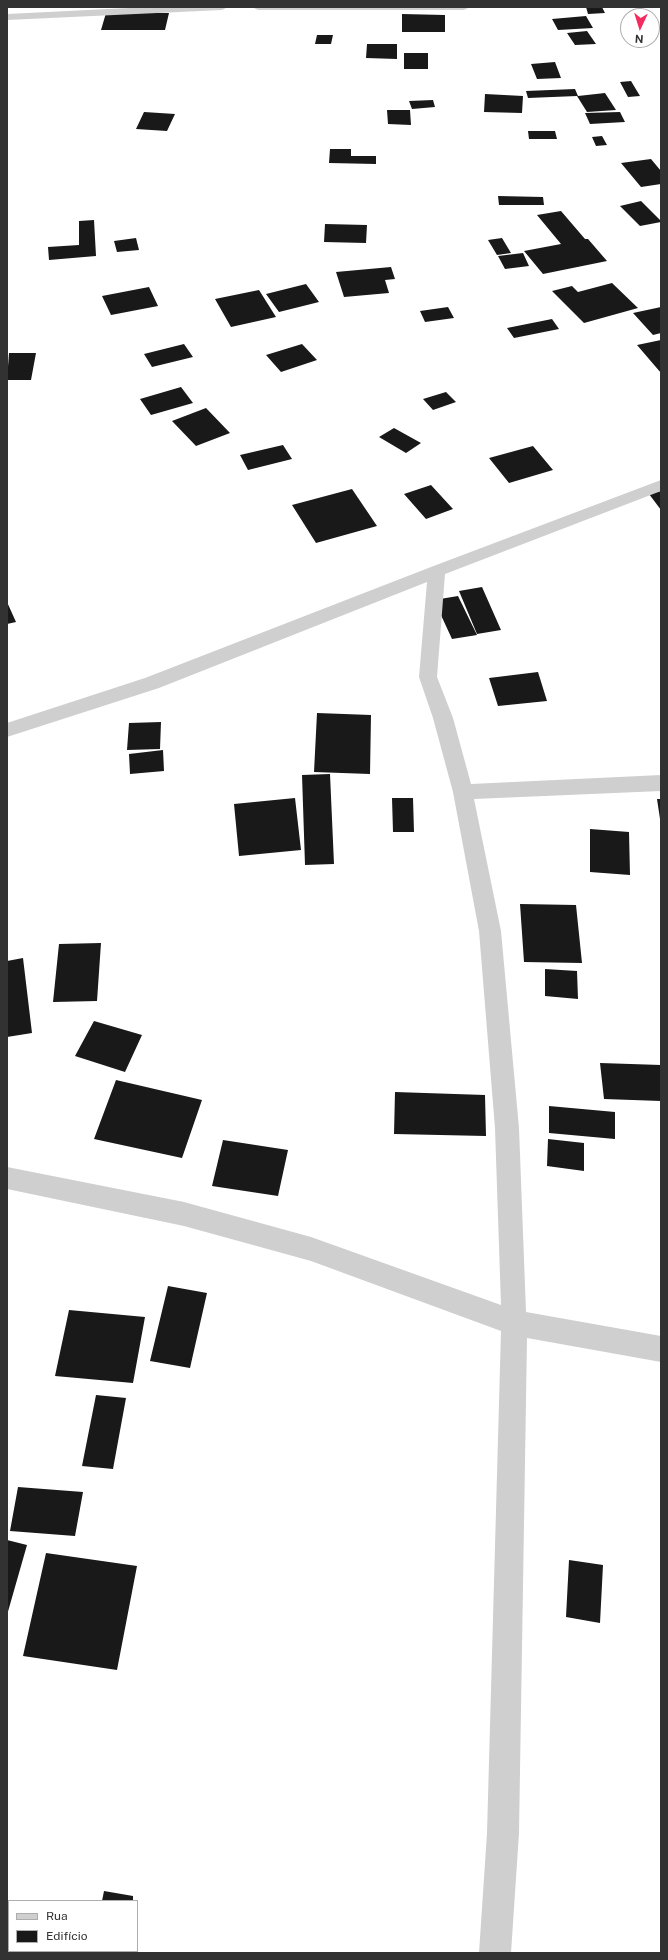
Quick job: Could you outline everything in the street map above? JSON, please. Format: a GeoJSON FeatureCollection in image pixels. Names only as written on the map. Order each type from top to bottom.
{"type":"FeatureCollection","features":[{"type":"Feature","properties":{"kind":"street"},"geometry":{"type":"LineString","coordinates":[[7,17],[222,7]]}},
{"type":"Feature","properties":{"kind":"street"},"geometry":{"type":"LineString","coordinates":[[258,7],[464,7]]}},
{"type":"Feature","properties":{"kind":"street"},"geometry":{"type":"LineString","coordinates":[[7,730],[152,682],[437,570],[661,485]]}},
{"type":"Feature","properties":{"kind":"street"},"geometry":{"type":"LineString","coordinates":[[437,570],[430,638],[428,676],[443,718],[463,792],[490,931],[507,1128],[514,1323],[503,1834],[495,1953]]}},
{"type":"Feature","properties":{"kind":"street"},"geometry":{"type":"LineString","coordinates":[[463,792],[661,783]]}},
{"type":"Feature","properties":{"kind":"street"},"geometry":{"type":"LineString","coordinates":[[7,1178],[184,1214],[311,1249],[514,1323],[661,1349]]}},
{"type":"Feature","properties":{"kind":"building"},"geometry":{"type":"Polygon","coordinates":[[[586,7],[602,7],[605,13],[588,14],[586,7]]]}},
{"type":"Feature","properties":{"kind":"building"},"geometry":{"type":"Polygon","coordinates":[[[106,13],[169,13],[165,30],[101,30],[106,13]]]}},
{"type":"Feature","properties":{"kind":"building"},"geometry":{"type":"Polygon","coordinates":[[[402,14],[445,15],[445,32],[402,32],[402,14]]]}},
{"type":"Feature","properties":{"kind":"building"},"geometry":{"type":"Polygon","coordinates":[[[586,16],[593,28],[558,30],[552,19],[586,16]]]}},
{"type":"Feature","properties":{"kind":"building"},"geometry":{"type":"Polygon","coordinates":[[[587,31],[596,44],[575,45],[567,33],[587,31]]]}},
{"type":"Feature","properties":{"kind":"building"},"geometry":{"type":"Polygon","coordinates":[[[317,35],[333,35],[331,44],[315,44],[317,35]]]}},
{"type":"Feature","properties":{"kind":"building"},"geometry":{"type":"Polygon","coordinates":[[[367,44],[397,44],[397,59],[366,58],[367,44]]]}},
{"type":"Feature","properties":{"kind":"building"},"geometry":{"type":"Polygon","coordinates":[[[404,53],[428,53],[428,69],[404,69],[404,53]]]}},
{"type":"Feature","properties":{"kind":"building"},"geometry":{"type":"Polygon","coordinates":[[[555,62],[561,78],[537,79],[531,64],[555,62]]]}},
{"type":"Feature","properties":{"kind":"building"},"geometry":{"type":"Polygon","coordinates":[[[631,81],[640,96],[628,97],[620,82],[631,81]]]}},
{"type":"Feature","properties":{"kind":"building"},"geometry":{"type":"Polygon","coordinates":[[[575,89],[578,96],[605,93],[616,110],[587,112],[577,96],[528,98],[526,91],[575,89]]]}},
{"type":"Feature","properties":{"kind":"building"},"geometry":{"type":"Polygon","coordinates":[[[485,94],[523,96],[522,113],[484,112],[485,94]]]}},
{"type":"Feature","properties":{"kind":"building"},"geometry":{"type":"Polygon","coordinates":[[[433,100],[435,107],[412,109],[409,101],[433,100]]]}},
{"type":"Feature","properties":{"kind":"building"},"geometry":{"type":"Polygon","coordinates":[[[387,110],[410,110],[411,125],[388,124],[387,110]]]}},
{"type":"Feature","properties":{"kind":"building"},"geometry":{"type":"Polygon","coordinates":[[[144,112],[175,114],[167,131],[136,129],[144,112]]]}},
{"type":"Feature","properties":{"kind":"building"},"geometry":{"type":"Polygon","coordinates":[[[620,112],[625,122],[590,124],[585,113],[620,112]]]}},
{"type":"Feature","properties":{"kind":"building"},"geometry":{"type":"Polygon","coordinates":[[[528,131],[555,131],[557,139],[529,139],[528,131]]]}},
{"type":"Feature","properties":{"kind":"building"},"geometry":{"type":"Polygon","coordinates":[[[602,136],[607,145],[596,146],[592,137],[602,136]]]}},
{"type":"Feature","properties":{"kind":"building"},"geometry":{"type":"Polygon","coordinates":[[[330,149],[351,149],[351,156],[376,156],[376,164],[329,163],[330,149]]]}},
{"type":"Feature","properties":{"kind":"building"},"geometry":{"type":"Polygon","coordinates":[[[651,159],[661,171],[661,184],[641,187],[621,163],[651,159]]]}},
{"type":"Feature","properties":{"kind":"building"},"geometry":{"type":"Polygon","coordinates":[[[498,196],[543,197],[544,205],[499,205],[498,196]]]}},
{"type":"Feature","properties":{"kind":"building"},"geometry":{"type":"Polygon","coordinates":[[[641,201],[661,222],[640,226],[620,206],[641,201]]]}},
{"type":"Feature","properties":{"kind":"building"},"geometry":{"type":"Polygon","coordinates":[[[561,211],[585,239],[588,239],[607,261],[543,274],[524,251],[561,244],[537,215],[561,211]]]}},
{"type":"Feature","properties":{"kind":"building"},"geometry":{"type":"Polygon","coordinates":[[[94,220],[96,256],[49,260],[48,247],[79,245],[79,221],[94,220]]]}},
{"type":"Feature","properties":{"kind":"building"},"geometry":{"type":"Polygon","coordinates":[[[325,224],[367,225],[366,243],[324,242],[325,224]]]}},
{"type":"Feature","properties":{"kind":"building"},"geometry":{"type":"Polygon","coordinates":[[[136,238],[139,250],[117,252],[114,241],[136,238]]]}},
{"type":"Feature","properties":{"kind":"building"},"geometry":{"type":"Polygon","coordinates":[[[502,238],[511,253],[497,255],[488,240],[502,238]]]}},
{"type":"Feature","properties":{"kind":"building"},"geometry":{"type":"Polygon","coordinates":[[[523,253],[529,266],[505,269],[498,256],[523,253]]]}},
{"type":"Feature","properties":{"kind":"building"},"geometry":{"type":"Polygon","coordinates":[[[391,267],[395,279],[385,280],[389,293],[344,297],[336,272],[391,267]]]}},
{"type":"Feature","properties":{"kind":"building"},"geometry":{"type":"Polygon","coordinates":[[[612,283],[638,308],[584,323],[552,291],[572,286],[578,292],[612,283]]]}},
{"type":"Feature","properties":{"kind":"building"},"geometry":{"type":"Polygon","coordinates":[[[306,284],[319,302],[279,312],[266,294],[306,284]]]}},
{"type":"Feature","properties":{"kind":"building"},"geometry":{"type":"Polygon","coordinates":[[[149,287],[158,306],[111,315],[102,296],[149,287]]]}},
{"type":"Feature","properties":{"kind":"building"},"geometry":{"type":"Polygon","coordinates":[[[259,290],[276,317],[231,327],[215,299],[259,290]]]}},
{"type":"Feature","properties":{"kind":"building"},"geometry":{"type":"Polygon","coordinates":[[[448,307],[454,318],[425,322],[420,311],[448,307]]]}},
{"type":"Feature","properties":{"kind":"building"},"geometry":{"type":"Polygon","coordinates":[[[661,307],[661,333],[653,335],[633,313],[661,307]]]}},
{"type":"Feature","properties":{"kind":"building"},"geometry":{"type":"Polygon","coordinates":[[[552,319],[559,329],[514,338],[507,328],[552,319]]]}},
{"type":"Feature","properties":{"kind":"building"},"geometry":{"type":"Polygon","coordinates":[[[661,340],[661,373],[637,345],[661,340]]]}},
{"type":"Feature","properties":{"kind":"building"},"geometry":{"type":"Polygon","coordinates":[[[184,344],[193,357],[152,367],[144,354],[184,344]]]}},
{"type":"Feature","properties":{"kind":"building"},"geometry":{"type":"Polygon","coordinates":[[[302,344],[317,360],[281,372],[266,355],[302,344]]]}},
{"type":"Feature","properties":{"kind":"building"},"geometry":{"type":"Polygon","coordinates":[[[9,353],[36,353],[31,380],[7,380],[9,353]]]}},
{"type":"Feature","properties":{"kind":"building"},"geometry":{"type":"Polygon","coordinates":[[[181,387],[193,403],[151,415],[140,399],[181,387]]]}},
{"type":"Feature","properties":{"kind":"building"},"geometry":{"type":"Polygon","coordinates":[[[446,392],[456,402],[433,410],[423,399],[446,392]]]}},
{"type":"Feature","properties":{"kind":"building"},"geometry":{"type":"Polygon","coordinates":[[[206,408],[230,433],[196,446],[172,421],[206,408]]]}},
{"type":"Feature","properties":{"kind":"building"},"geometry":{"type":"Polygon","coordinates":[[[394,428],[421,443],[406,453],[379,437],[394,428]]]}},
{"type":"Feature","properties":{"kind":"building"},"geometry":{"type":"Polygon","coordinates":[[[283,445],[292,459],[248,470],[240,455],[283,445]]]}},
{"type":"Feature","properties":{"kind":"building"},"geometry":{"type":"Polygon","coordinates":[[[533,446],[553,470],[509,483],[489,458],[533,446]]]}},
{"type":"Feature","properties":{"kind":"building"},"geometry":{"type":"Polygon","coordinates":[[[431,485],[453,509],[426,519],[404,494],[431,485]]]}},
{"type":"Feature","properties":{"kind":"building"},"geometry":{"type":"Polygon","coordinates":[[[352,489],[377,526],[316,543],[292,505],[352,489]]]}},
{"type":"Feature","properties":{"kind":"building"},"geometry":{"type":"Polygon","coordinates":[[[661,491],[661,510],[649,494],[661,491]]]}},
{"type":"Feature","properties":{"kind":"building"},"geometry":{"type":"Polygon","coordinates":[[[482,587],[501,630],[477,634],[459,591],[482,587]]]}},
{"type":"Feature","properties":{"kind":"building"},"geometry":{"type":"Polygon","coordinates":[[[458,596],[477,635],[452,639],[434,600],[458,596]]]}},
{"type":"Feature","properties":{"kind":"building"},"geometry":{"type":"Polygon","coordinates":[[[7,602],[16,622],[7,624],[7,602]]]}},
{"type":"Feature","properties":{"kind":"building"},"geometry":{"type":"Polygon","coordinates":[[[538,672],[547,701],[498,706],[489,678],[538,672]]]}},
{"type":"Feature","properties":{"kind":"building"},"geometry":{"type":"Polygon","coordinates":[[[317,713],[371,715],[370,774],[314,772],[317,713]]]}},
{"type":"Feature","properties":{"kind":"building"},"geometry":{"type":"Polygon","coordinates":[[[161,722],[160,749],[127,750],[129,723],[161,722]]]}},
{"type":"Feature","properties":{"kind":"building"},"geometry":{"type":"Polygon","coordinates":[[[163,750],[164,771],[130,774],[129,754],[163,750]]]}},
{"type":"Feature","properties":{"kind":"building"},"geometry":{"type":"Polygon","coordinates":[[[330,774],[334,864],[305,865],[302,775],[330,774]]]}},
{"type":"Feature","properties":{"kind":"building"},"geometry":{"type":"Polygon","coordinates":[[[295,798],[301,850],[239,856],[234,804],[295,798]]]}},
{"type":"Feature","properties":{"kind":"building"},"geometry":{"type":"Polygon","coordinates":[[[392,798],[413,798],[414,832],[393,832],[392,798]]]}},
{"type":"Feature","properties":{"kind":"building"},"geometry":{"type":"Polygon","coordinates":[[[657,799],[661,799],[661,819],[660,819],[657,799]]]}},
{"type":"Feature","properties":{"kind":"building"},"geometry":{"type":"Polygon","coordinates":[[[590,829],[629,832],[630,875],[590,872],[590,829]]]}},
{"type":"Feature","properties":{"kind":"building"},"geometry":{"type":"Polygon","coordinates":[[[520,904],[576,905],[582,963],[524,962],[520,904]]]}},
{"type":"Feature","properties":{"kind":"building"},"geometry":{"type":"Polygon","coordinates":[[[101,943],[97,1001],[53,1002],[59,944],[101,943]]]}},
{"type":"Feature","properties":{"kind":"building"},"geometry":{"type":"Polygon","coordinates":[[[23,958],[32,1033],[7,1037],[7,961],[23,958]]]}},
{"type":"Feature","properties":{"kind":"building"},"geometry":{"type":"Polygon","coordinates":[[[545,969],[577,971],[578,999],[545,996],[545,969]]]}},
{"type":"Feature","properties":{"kind":"building"},"geometry":{"type":"Polygon","coordinates":[[[94,1021],[142,1035],[125,1072],[75,1056],[94,1021]]]}},
{"type":"Feature","properties":{"kind":"building"},"geometry":{"type":"Polygon","coordinates":[[[600,1063],[661,1065],[661,1101],[604,1099],[600,1063]]]}},
{"type":"Feature","properties":{"kind":"building"},"geometry":{"type":"Polygon","coordinates":[[[116,1080],[202,1100],[182,1158],[94,1139],[116,1080]]]}},
{"type":"Feature","properties":{"kind":"building"},"geometry":{"type":"Polygon","coordinates":[[[395,1092],[485,1095],[486,1136],[394,1134],[395,1092]]]}},
{"type":"Feature","properties":{"kind":"building"},"geometry":{"type":"Polygon","coordinates":[[[549,1106],[615,1112],[615,1139],[549,1133],[549,1106]]]}},
{"type":"Feature","properties":{"kind":"building"},"geometry":{"type":"Polygon","coordinates":[[[548,1139],[584,1143],[584,1171],[547,1166],[548,1139]]]}},
{"type":"Feature","properties":{"kind":"building"},"geometry":{"type":"Polygon","coordinates":[[[223,1140],[288,1150],[278,1196],[212,1186],[223,1140]]]}},
{"type":"Feature","properties":{"kind":"building"},"geometry":{"type":"Polygon","coordinates":[[[168,1286],[207,1293],[190,1368],[150,1361],[168,1286]]]}},
{"type":"Feature","properties":{"kind":"building"},"geometry":{"type":"Polygon","coordinates":[[[69,1310],[145,1317],[133,1383],[55,1376],[69,1310]]]}},
{"type":"Feature","properties":{"kind":"building"},"geometry":{"type":"Polygon","coordinates":[[[96,1395],[126,1398],[113,1469],[82,1466],[96,1395]]]}},
{"type":"Feature","properties":{"kind":"building"},"geometry":{"type":"Polygon","coordinates":[[[18,1487],[83,1492],[75,1536],[10,1531],[18,1487]]]}},
{"type":"Feature","properties":{"kind":"building"},"geometry":{"type":"Polygon","coordinates":[[[7,1540],[27,1545],[7,1615],[7,1540]]]}},
{"type":"Feature","properties":{"kind":"building"},"geometry":{"type":"Polygon","coordinates":[[[46,1553],[137,1566],[117,1670],[23,1656],[46,1553]]]}},
{"type":"Feature","properties":{"kind":"building"},"geometry":{"type":"Polygon","coordinates":[[[569,1560],[603,1565],[600,1623],[566,1617],[569,1560]]]}},
{"type":"Feature","properties":{"kind":"building"},"geometry":{"type":"Polygon","coordinates":[[[104,1891],[133,1896],[133,1900],[102,1900],[104,1891]]]}},
{"type":"Feature","properties":{"kind":"building"},"geometry":{"type":"Polygon","coordinates":[[[92,1952],[124,1952],[124,1953],[92,1952]]]}}]}
